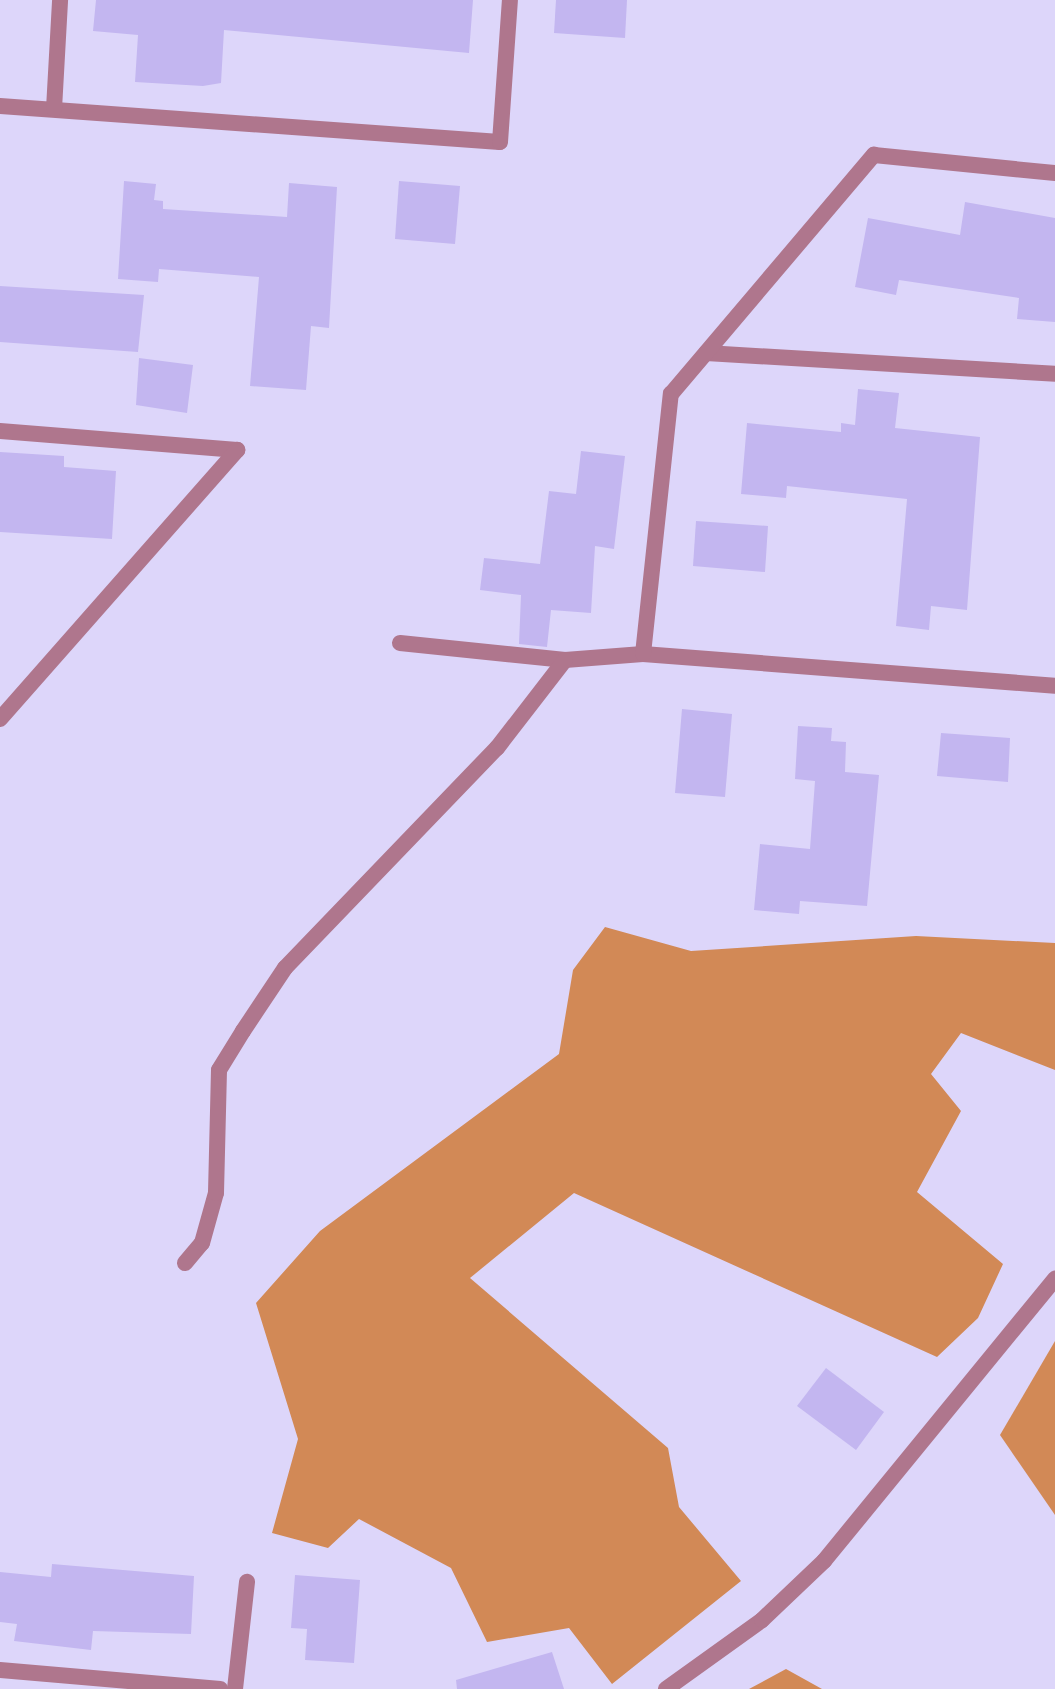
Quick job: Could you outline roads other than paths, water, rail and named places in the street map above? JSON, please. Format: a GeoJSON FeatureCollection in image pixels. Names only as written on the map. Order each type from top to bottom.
{"type":"FeatureCollection","features":[{"type":"Feature","properties":{"kind":"street"},"geometry":{"type":"LineString","coordinates":[[54,109],[60,0]]}},
{"type":"Feature","properties":{"kind":"street"},"geometry":{"type":"LineString","coordinates":[[0,106],[500,142],[510,0]]}},
{"type":"Feature","properties":{"kind":"street"},"geometry":{"type":"LineString","coordinates":[[643,654],[671,394],[874,155],[1055,173]]}},
{"type":"Feature","properties":{"kind":"street"},"geometry":{"type":"LineString","coordinates":[[706,353],[1055,374]]}},
{"type":"Feature","properties":{"kind":"street"},"geometry":{"type":"LineString","coordinates":[[0,431],[237,450],[0,719]]}},
{"type":"Feature","properties":{"kind":"street"},"geometry":{"type":"LineString","coordinates":[[400,643],[565,660],[643,654],[1055,686]]}},
{"type":"Feature","properties":{"kind":"street"},"geometry":{"type":"LineString","coordinates":[[185,1263],[202,1243],[216,1193],[219,1070],[243,1031],[285,968],[497,748],[565,660]]}},
{"type":"Feature","properties":{"kind":"street"},"geometry":{"type":"LineString","coordinates":[[666,1689],[762,1620],[824,1561],[1055,1279]]}},
{"type":"Feature","properties":{"kind":"street"},"geometry":{"type":"LineString","coordinates":[[235,1689],[247,1582]]}},
{"type":"Feature","properties":{"kind":"street"},"geometry":{"type":"LineString","coordinates":[[0,1670],[220,1689]]}}]}
